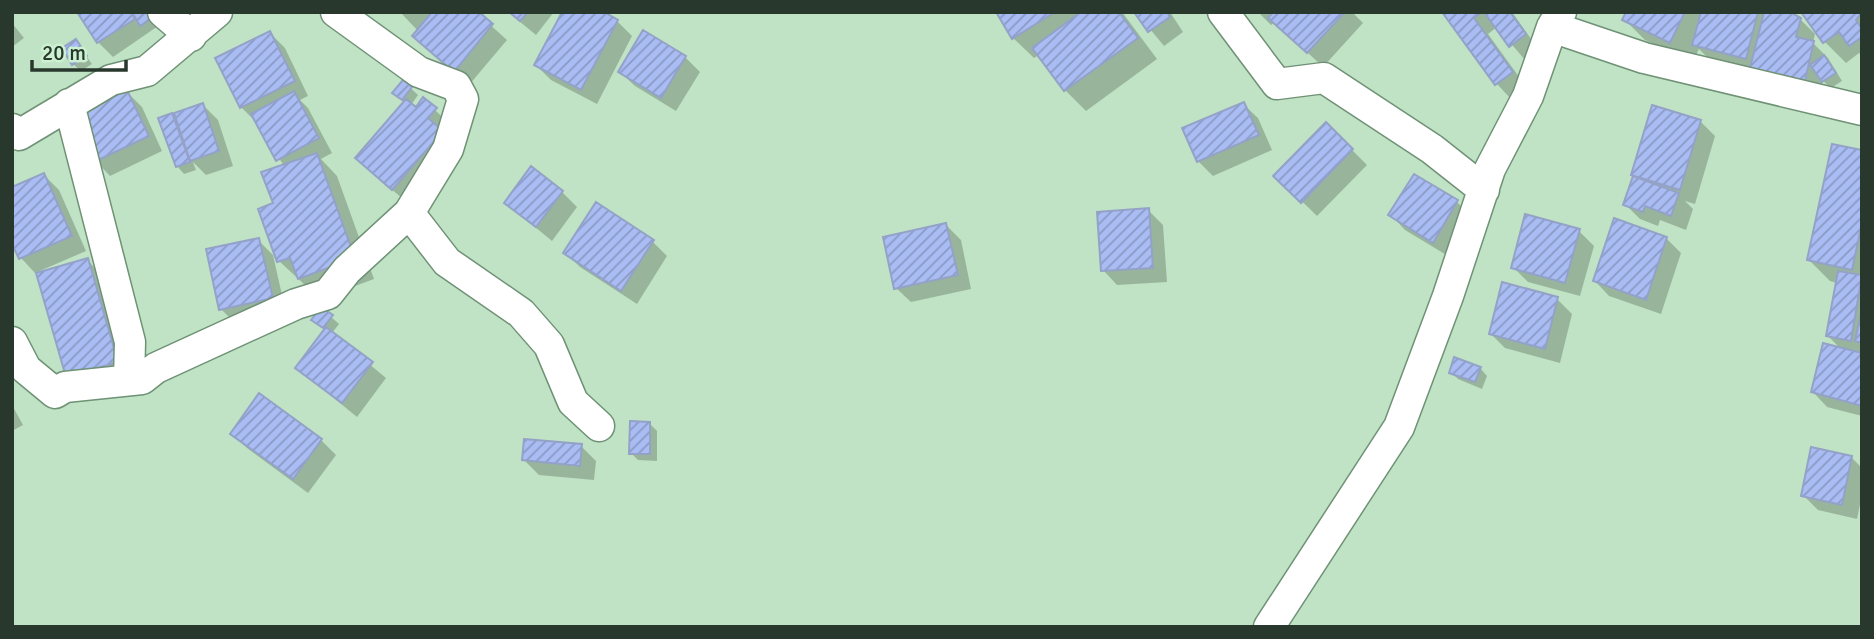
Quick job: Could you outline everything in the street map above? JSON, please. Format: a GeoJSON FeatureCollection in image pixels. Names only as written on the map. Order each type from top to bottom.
{"type":"FeatureCollection","features":[{"type":"Feature","properties":{"kind":"street"},"geometry":{"type":"LineString","coordinates":[[163,12],[191,36]]}},
{"type":"Feature","properties":{"kind":"street"},"geometry":{"type":"LineString","coordinates":[[12,129],[19,135],[111,80],[147,71],[217,12]]}},
{"type":"Feature","properties":{"kind":"street"},"geometry":{"type":"LineString","coordinates":[[12,342],[26,369],[55,393],[65,387],[142,379],[156,368],[228,335],[296,304],[328,294],[347,270],[409,214],[448,149],[463,99],[456,86],[419,72],[336,12]]}},
{"type":"Feature","properties":{"kind":"street"},"geometry":{"type":"LineString","coordinates":[[1223,12],[1277,84],[1324,78],[1432,149],[1484,190]]}},
{"type":"Feature","properties":{"kind":"street"},"geometry":{"type":"LineString","coordinates":[[1269,627],[1399,427],[1490,169],[1528,96],[1557,20],[1644,58],[1862,110]]}},
{"type":"Feature","properties":{"kind":"street"},"geometry":{"type":"LineString","coordinates":[[69,104],[130,342],[129,380]]}},
{"type":"Feature","properties":{"kind":"street"},"geometry":{"type":"LineString","coordinates":[[409,214],[447,262],[521,313],[549,345],[573,402],[599,426]]}},
{"type":"Feature","properties":{"kind":"building"},"geometry":{"type":"Polygon","coordinates":[[[77,12],[131,12],[135,19],[97,43],[77,12]]]}},
{"type":"Feature","properties":{"kind":"building"},"geometry":{"type":"Polygon","coordinates":[[[132,12],[153,12],[155,16],[140,26],[132,12]]]}},
{"type":"Feature","properties":{"kind":"building"},"geometry":{"type":"Polygon","coordinates":[[[432,12],[479,12],[493,24],[454,72],[412,36],[432,12]]]}},
{"type":"Feature","properties":{"kind":"building"},"geometry":{"type":"Polygon","coordinates":[[[509,12],[528,12],[520,21],[509,12]]]}},
{"type":"Feature","properties":{"kind":"building"},"geometry":{"type":"Polygon","coordinates":[[[562,12],[604,12],[618,20],[581,90],[534,65],[562,12]]]}},
{"type":"Feature","properties":{"kind":"building"},"geometry":{"type":"Polygon","coordinates":[[[996,12],[1055,12],[1012,39],[996,12]]]}},
{"type":"Feature","properties":{"kind":"building"},"geometry":{"type":"Polygon","coordinates":[[[1081,12],[1119,12],[1138,38],[1064,91],[1032,48],[1081,12]]]}},
{"type":"Feature","properties":{"kind":"building"},"geometry":{"type":"Polygon","coordinates":[[[1134,12],[1167,12],[1170,17],[1148,32],[1134,12]]]}},
{"type":"Feature","properties":{"kind":"building"},"geometry":{"type":"Polygon","coordinates":[[[1273,12],[1345,12],[1307,53],[1268,18],[1273,12]]]}},
{"type":"Feature","properties":{"kind":"building"},"geometry":{"type":"Polygon","coordinates":[[[1442,12],[1482,12],[1474,18],[1513,72],[1495,85],[1442,12]]]}},
{"type":"Feature","properties":{"kind":"building"},"geometry":{"type":"Polygon","coordinates":[[[1484,12],[1510,12],[1526,34],[1509,47],[1484,12]]]}},
{"type":"Feature","properties":{"kind":"building"},"geometry":{"type":"Polygon","coordinates":[[[1626,12],[1685,12],[1670,43],[1622,20],[1626,12]]]}},
{"type":"Feature","properties":{"kind":"building"},"geometry":{"type":"Polygon","coordinates":[[[1701,12],[1758,12],[1746,59],[1692,45],[1701,12]]]}},
{"type":"Feature","properties":{"kind":"building"},"geometry":{"type":"Polygon","coordinates":[[[1764,12],[1790,12],[1801,18],[1796,37],[1814,41],[1805,81],[1750,68],[1764,12]]]}},
{"type":"Feature","properties":{"kind":"building"},"geometry":{"type":"Polygon","coordinates":[[[1801,12],[1862,12],[1856,20],[1862,29],[1862,37],[1849,46],[1839,32],[1823,43],[1801,12]]]}},
{"type":"Feature","properties":{"kind":"building"},"geometry":{"type":"Polygon","coordinates":[[[643,30],[686,56],[661,98],[618,72],[643,30]]]}},
{"type":"Feature","properties":{"kind":"building"},"geometry":{"type":"Polygon","coordinates":[[[270,31],[295,81],[240,108],[215,58],[270,31]]]}},
{"type":"Feature","properties":{"kind":"building"},"geometry":{"type":"Polygon","coordinates":[[[76,39],[87,56],[72,65],[62,48],[76,39]]]}},
{"type":"Feature","properties":{"kind":"building"},"geometry":{"type":"Polygon","coordinates":[[[1824,55],[1836,73],[1822,82],[1810,65],[1824,55]]]}},
{"type":"Feature","properties":{"kind":"building"},"geometry":{"type":"Polygon","coordinates":[[[403,80],[412,87],[402,100],[392,93],[403,80]]]}},
{"type":"Feature","properties":{"kind":"building"},"geometry":{"type":"Polygon","coordinates":[[[127,90],[149,136],[94,162],[73,116],[127,90]]]}},
{"type":"Feature","properties":{"kind":"building"},"geometry":{"type":"Polygon","coordinates":[[[294,91],[319,138],[276,161],[251,114],[294,91]]]}},
{"type":"Feature","properties":{"kind":"building"},"geometry":{"type":"Polygon","coordinates":[[[423,97],[437,108],[428,118],[443,131],[392,190],[355,158],[406,99],[416,107],[423,97]]]}},
{"type":"Feature","properties":{"kind":"building"},"geometry":{"type":"Polygon","coordinates":[[[1244,102],[1259,135],[1197,162],[1182,128],[1244,102]]]}},
{"type":"Feature","properties":{"kind":"building"},"geometry":{"type":"Polygon","coordinates":[[[203,103],[219,151],[190,161],[174,113],[203,103]]]}},
{"type":"Feature","properties":{"kind":"building"},"geometry":{"type":"Polygon","coordinates":[[[1652,105],[1701,120],[1680,190],[1631,175],[1652,105]]]}},
{"type":"Feature","properties":{"kind":"building"},"geometry":{"type":"Polygon","coordinates":[[[172,113],[190,162],[176,167],[158,118],[172,113]]]}},
{"type":"Feature","properties":{"kind":"building"},"geometry":{"type":"Polygon","coordinates":[[[1326,122],[1353,149],[1301,203],[1273,176],[1326,122]]]}},
{"type":"Feature","properties":{"kind":"building"},"geometry":{"type":"Polygon","coordinates":[[[1832,144],[1862,150],[1862,223],[1852,270],[1807,260],[1832,144]]]}},
{"type":"Feature","properties":{"kind":"building"},"geometry":{"type":"Polygon","coordinates":[[[317,153],[355,258],[298,279],[290,258],[277,262],[258,209],[273,203],[261,172],[317,153]]]}},
{"type":"Feature","properties":{"kind":"building"},"geometry":{"type":"Polygon","coordinates":[[[531,166],[563,191],[536,227],[504,203],[531,166]]]}},
{"type":"Feature","properties":{"kind":"building"},"geometry":{"type":"Polygon","coordinates":[[[44,173],[72,236],[19,259],[12,244],[12,187],[44,173]]]}},
{"type":"Feature","properties":{"kind":"building"},"geometry":{"type":"Polygon","coordinates":[[[1414,174],[1458,200],[1433,243],[1388,215],[1414,174]]]}},
{"type":"Feature","properties":{"kind":"building"},"geometry":{"type":"Polygon","coordinates":[[[1633,176],[1679,193],[1671,216],[1645,206],[1643,212],[1623,205],[1633,176]]]}},
{"type":"Feature","properties":{"kind":"building"},"geometry":{"type":"Polygon","coordinates":[[[596,202],[654,240],[621,291],[563,253],[596,202]]]}},
{"type":"Feature","properties":{"kind":"building"},"geometry":{"type":"Polygon","coordinates":[[[1149,208],[1153,268],[1101,271],[1097,212],[1149,208]]]}},
{"type":"Feature","properties":{"kind":"building"},"geometry":{"type":"Polygon","coordinates":[[[1525,214],[1580,229],[1565,283],[1511,268],[1525,214]]]}},
{"type":"Feature","properties":{"kind":"building"},"geometry":{"type":"Polygon","coordinates":[[[1614,218],[1667,237],[1646,300],[1593,281],[1614,218]]]}},
{"type":"Feature","properties":{"kind":"building"},"geometry":{"type":"Polygon","coordinates":[[[946,223],[958,275],[894,289],[883,237],[946,223]]]}},
{"type":"Feature","properties":{"kind":"building"},"geometry":{"type":"Polygon","coordinates":[[[259,238],[273,298],[219,310],[206,249],[259,238]]]}},
{"type":"Feature","properties":{"kind":"building"},"geometry":{"type":"Polygon","coordinates":[[[88,258],[118,362],[66,377],[36,273],[88,258]]]}},
{"type":"Feature","properties":{"kind":"building"},"geometry":{"type":"Polygon","coordinates":[[[1838,271],[1862,275],[1851,341],[1826,336],[1838,271]]]}},
{"type":"Feature","properties":{"kind":"building"},"geometry":{"type":"Polygon","coordinates":[[[1502,282],[1558,297],[1545,349],[1489,334],[1502,282]]]}},
{"type":"Feature","properties":{"kind":"building"},"geometry":{"type":"Polygon","coordinates":[[[321,307],[333,315],[323,328],[311,320],[321,307]]]}},
{"type":"Feature","properties":{"kind":"building"},"geometry":{"type":"Polygon","coordinates":[[[1862,309],[1862,343],[1855,341],[1862,309]]]}},
{"type":"Feature","properties":{"kind":"building"},"geometry":{"type":"Polygon","coordinates":[[[326,327],[373,362],[342,403],[295,368],[326,327]]]}},
{"type":"Feature","properties":{"kind":"building"},"geometry":{"type":"Polygon","coordinates":[[[1823,343],[1862,353],[1862,406],[1811,392],[1823,343]]]}},
{"type":"Feature","properties":{"kind":"building"},"geometry":{"type":"Polygon","coordinates":[[[1454,357],[1481,367],[1475,382],[1449,373],[1454,357]]]}},
{"type":"Feature","properties":{"kind":"building"},"geometry":{"type":"Polygon","coordinates":[[[259,393],[322,439],[293,479],[230,434],[259,393]]]}},
{"type":"Feature","properties":{"kind":"building"},"geometry":{"type":"Polygon","coordinates":[[[630,421],[650,422],[650,454],[629,454],[630,421]]]}},
{"type":"Feature","properties":{"kind":"building"},"geometry":{"type":"Polygon","coordinates":[[[524,439],[582,444],[580,466],[522,460],[524,439]]]}},
{"type":"Feature","properties":{"kind":"building"},"geometry":{"type":"Polygon","coordinates":[[[1811,447],[1852,456],[1842,505],[1801,496],[1811,447]]]}}]}
